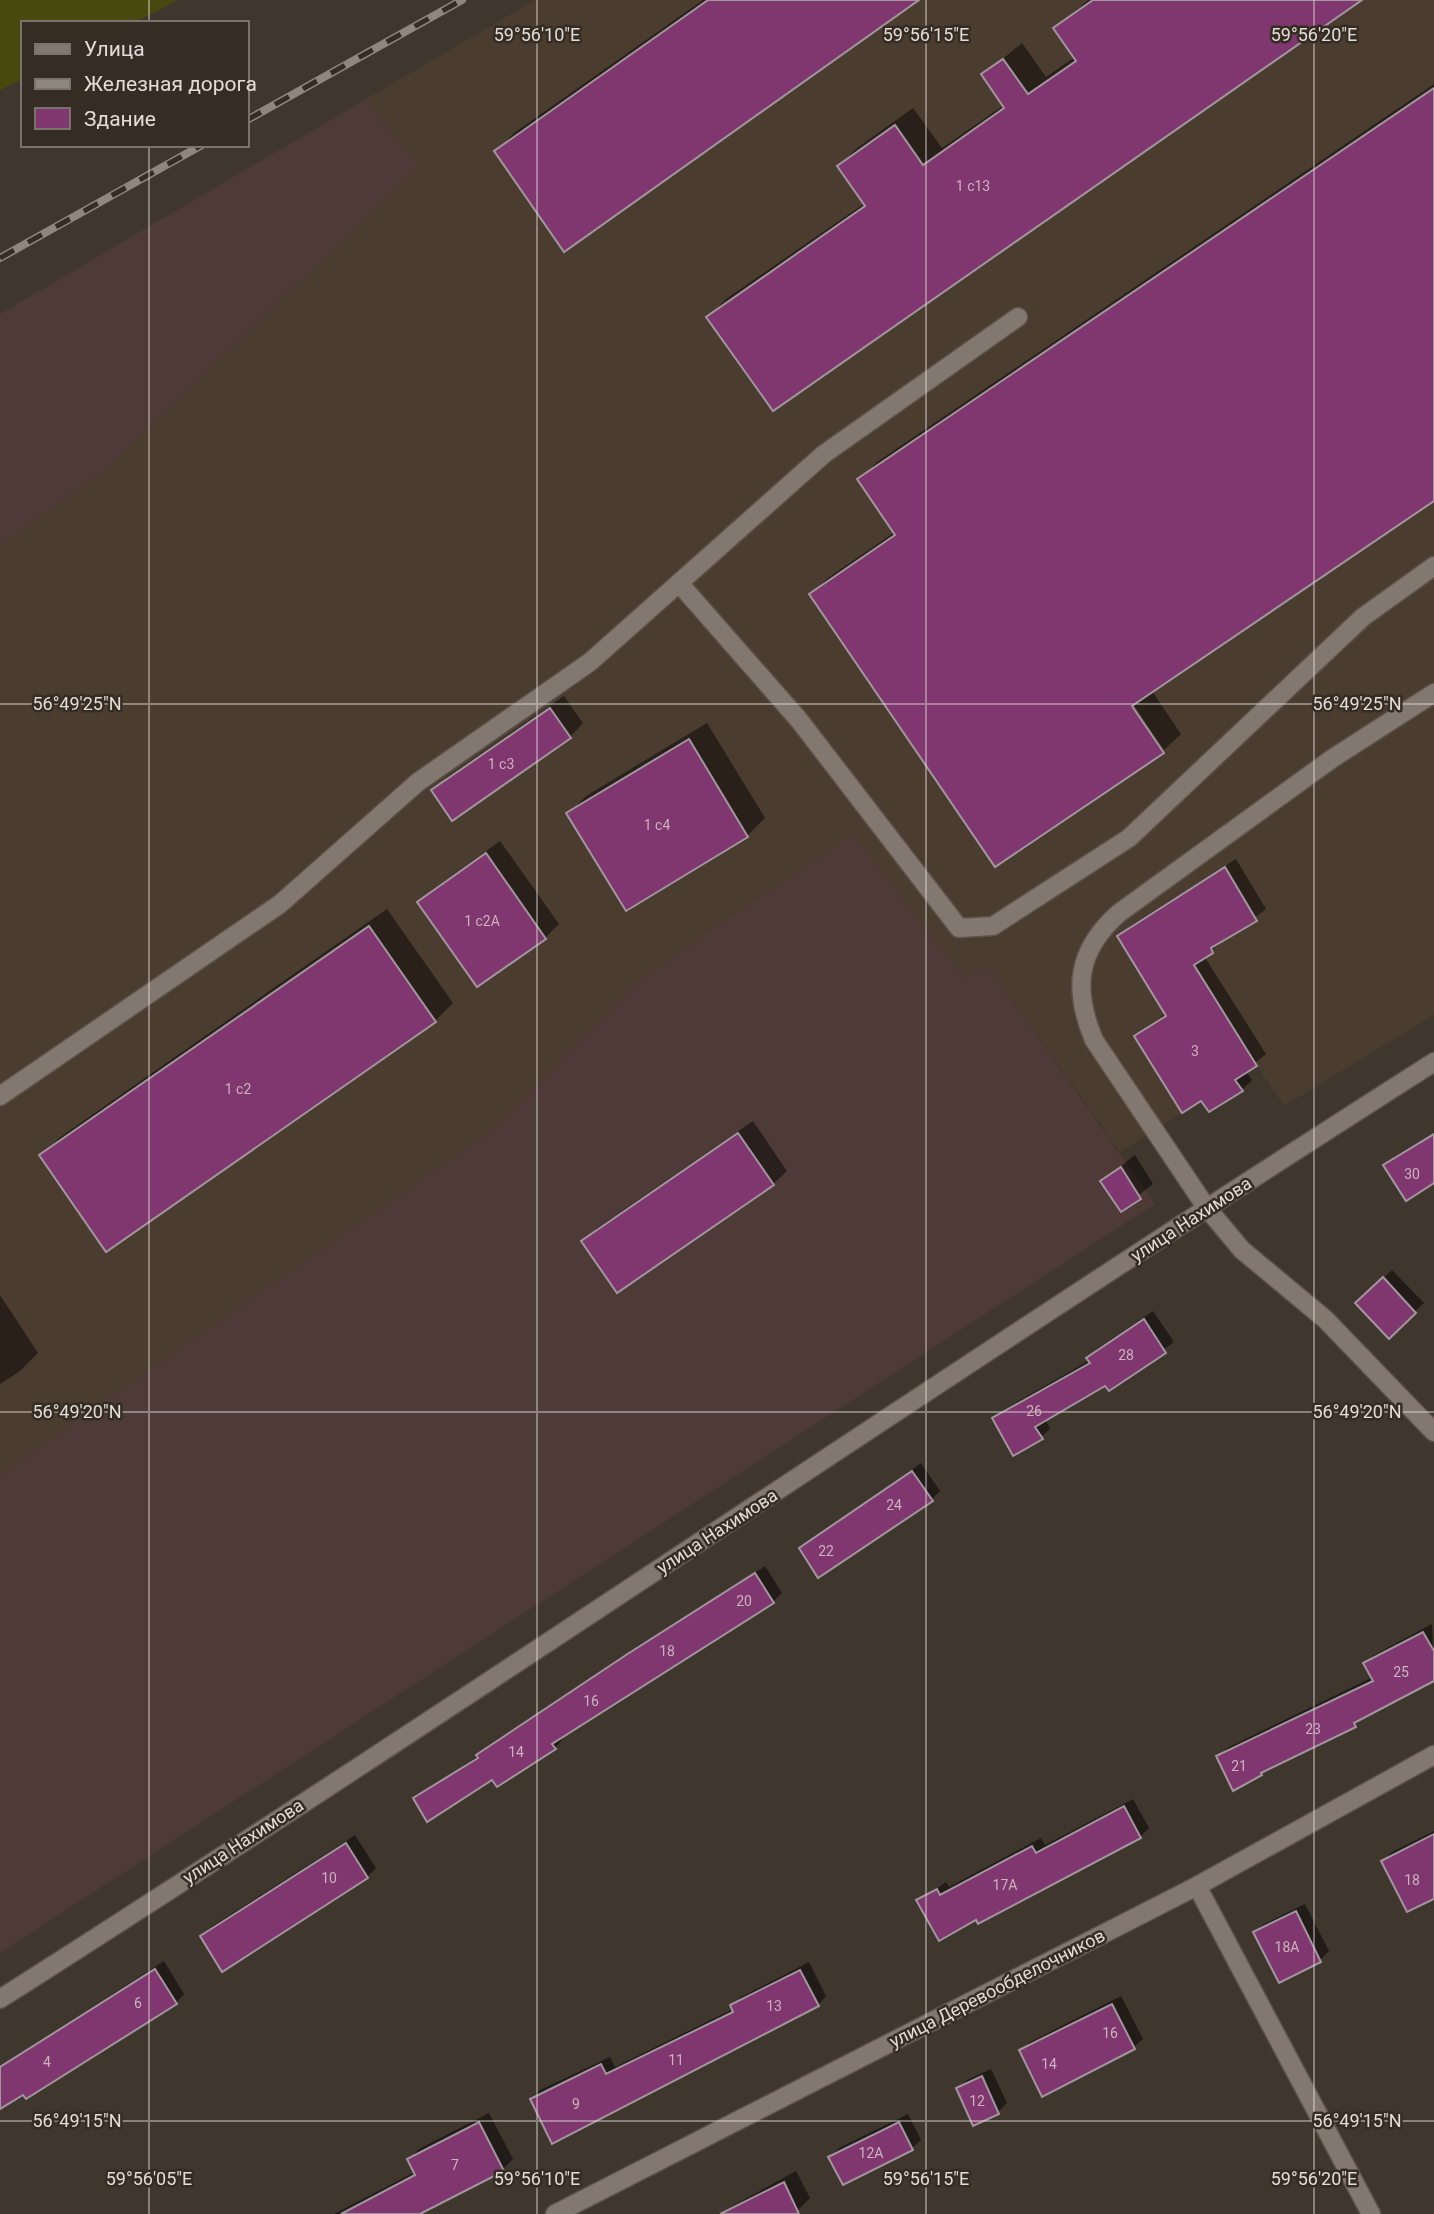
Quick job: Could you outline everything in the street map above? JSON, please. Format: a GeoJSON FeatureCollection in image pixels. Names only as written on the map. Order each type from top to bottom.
{"type":"FeatureCollection","features":[{"type":"Feature","properties":{"kind":"street"},"geometry":{"type":"LineString","coordinates":[[0,1096],[280,904],[418,782],[590,662],[824,454],[1018,317]]}},
{"type":"Feature","properties":{"kind":"street"},"geometry":{"type":"LineString","coordinates":[[679,583],[799,720],[959,928],[993,926],[1129,838],[1363,617],[1434,566]]}},
{"type":"Feature","properties":{"kind":"street"},"geometry":{"type":"LineString","coordinates":[[1434,693],[1333,758],[1119,913],[1108,923],[1088,953],[1081,972],[1084,1015],[1094,1040],[1206,1207],[1242,1250],[1325,1319],[1434,1432]]}},
{"type":"Feature","properties":{"kind":"street","name":"улица Нахимова"},"geometry":{"type":"LineString","coordinates":[[0,1998],[938,1387],[1206,1207],[1434,1062]]}},
{"type":"Feature","properties":{"kind":"street","name":"улица Деревообделочников"},"geometry":{"type":"LineString","coordinates":[[555,2214],[1197,1886],[1434,1755]]}},
{"type":"Feature","properties":{"kind":"street"},"geometry":{"type":"LineString","coordinates":[[1197,1886],[1371,2214]]}},
{"type":"Feature","properties":{"kind":"shaded area"},"geometry":{"type":"Polygon","coordinates":[[[0,0],[178,0],[137,21],[21,21],[21,80],[0,90],[0,0]]]}},
{"type":"Feature","properties":{"kind":"shaded area"},"geometry":{"type":"Polygon","coordinates":[[[535,0],[1434,0],[1434,1015],[1284,1106],[1257,1066],[1236,1080],[1243,1091],[1209,1112],[1201,1101],[1120,1152],[987,964],[966,978],[853,834],[643,977],[490,1131],[0,1474],[0,547],[106,469],[420,167],[366,99],[535,0]]]}},
{"type":"Feature","properties":{"kind":"shaded area"},"geometry":{"type":"Polygon","coordinates":[[[366,99],[420,167],[106,469],[0,547],[0,314],[366,99]]]}},
{"type":"Feature","properties":{"kind":"shaded area"},"geometry":{"type":"Polygon","coordinates":[[[853,833],[965,977],[986,963],[1155,1204],[0,1953],[0,1474],[490,1131],[643,977],[853,833]]]}},
{"type":"Feature","properties":{"kind":"building"},"geometry":{"type":"Polygon","coordinates":[[[708,0],[919,0],[564,252],[494,151],[708,0]]]}},
{"type":"Feature","properties":{"kind":"building"},"geometry":{"type":"Polygon","coordinates":[[[1093,0],[1362,0],[773,411],[706,317],[865,206],[837,166],[895,125],[923,165],[1004,108],[981,74],[1003,59],[1028,94],[1076,61],[1053,28],[1093,0]]]}},
{"type":"Feature","properties":{"kind":"building"},"geometry":{"type":"Polygon","coordinates":[[[1434,88],[1434,501],[1132,706],[1164,753],[995,867],[809,594],[895,535],[857,479],[1434,88]]]}},
{"type":"Feature","properties":{"kind":"building"},"geometry":{"type":"Polygon","coordinates":[[[550,708],[571,738],[452,821],[431,790],[550,708]]]}},
{"type":"Feature","properties":{"kind":"building"},"geometry":{"type":"Polygon","coordinates":[[[689,739],[748,837],[626,911],[566,813],[689,739]]]}},
{"type":"Feature","properties":{"kind":"building"},"geometry":{"type":"Polygon","coordinates":[[[486,853],[546,939],[477,987],[417,902],[486,853]]]}},
{"type":"Feature","properties":{"kind":"building"},"geometry":{"type":"Polygon","coordinates":[[[1225,867],[1257,921],[1211,948],[1213,953],[1194,965],[1257,1066],[1235,1080],[1243,1091],[1209,1112],[1201,1101],[1182,1113],[1134,1036],[1166,1016],[1117,936],[1225,867]]]}},
{"type":"Feature","properties":{"kind":"building"},"geometry":{"type":"Polygon","coordinates":[[[369,926],[436,1022],[106,1252],[39,1155],[369,926]]]}},
{"type":"Feature","properties":{"kind":"building"},"geometry":{"type":"Polygon","coordinates":[[[738,1133],[774,1185],[617,1293],[581,1241],[738,1133]]]}},
{"type":"Feature","properties":{"kind":"building"},"geometry":{"type":"Polygon","coordinates":[[[1434,1134],[1434,1183],[1406,1201],[1383,1165],[1434,1134]]]}},
{"type":"Feature","properties":{"kind":"building"},"geometry":{"type":"Polygon","coordinates":[[[1121,1167],[1141,1199],[1121,1212],[1100,1181],[1121,1167]]]}},
{"type":"Feature","properties":{"kind":"building"},"geometry":{"type":"Polygon","coordinates":[[[1383,1277],[1416,1313],[1389,1339],[1355,1303],[1383,1277]]]}},
{"type":"Feature","properties":{"kind":"building"},"geometry":{"type":"Polygon","coordinates":[[[1144,1319],[1166,1353],[1109,1391],[1105,1386],[1035,1427],[1043,1439],[1013,1456],[992,1418],[1090,1363],[1086,1358],[1144,1319]]]}},
{"type":"Feature","properties":{"kind":"building"},"geometry":{"type":"Polygon","coordinates":[[[912,1471],[933,1501],[818,1578],[799,1548],[912,1471]]]}},
{"type":"Feature","properties":{"kind":"building"},"geometry":{"type":"Polygon","coordinates":[[[755,1573],[774,1603],[552,1744],[556,1749],[497,1787],[492,1780],[427,1822],[413,1798],[478,1758],[476,1755],[629,1653],[755,1573]]]}},
{"type":"Feature","properties":{"kind":"building"},"geometry":{"type":"Polygon","coordinates":[[[1423,1632],[1434,1651],[1434,1681],[1354,1723],[1356,1727],[1261,1773],[1262,1775],[1233,1791],[1216,1756],[1373,1681],[1363,1663],[1423,1632]]]}},
{"type":"Feature","properties":{"kind":"building"},"geometry":{"type":"Polygon","coordinates":[[[1124,1806],[1141,1838],[978,1924],[976,1920],[939,1941],[916,1900],[937,1889],[940,1895],[1032,1846],[1036,1853],[1124,1806]]]}},
{"type":"Feature","properties":{"kind":"building"},"geometry":{"type":"Polygon","coordinates":[[[1434,1834],[1434,1899],[1407,1912],[1381,1861],[1434,1834]]]}},
{"type":"Feature","properties":{"kind":"building"},"geometry":{"type":"Polygon","coordinates":[[[346,1843],[368,1878],[222,1972],[200,1936],[346,1843]]]}},
{"type":"Feature","properties":{"kind":"building"},"geometry":{"type":"Polygon","coordinates":[[[1296,1911],[1321,1962],[1279,1983],[1253,1932],[1296,1911]]]}},
{"type":"Feature","properties":{"kind":"building"},"geometry":{"type":"Polygon","coordinates":[[[155,1969],[177,2004],[26,2099],[23,2095],[0,2109],[0,2067],[155,1969]]]}},
{"type":"Feature","properties":{"kind":"building"},"geometry":{"type":"Polygon","coordinates":[[[800,1970],[819,2006],[552,2144],[530,2099],[601,2064],[606,2074],[733,2012],[730,2005],[800,1970]]]}},
{"type":"Feature","properties":{"kind":"building"},"geometry":{"type":"Polygon","coordinates":[[[1112,2004],[1135,2049],[1042,2097],[1019,2050],[1112,2004]]]}},
{"type":"Feature","properties":{"kind":"building"},"geometry":{"type":"Polygon","coordinates":[[[982,2076],[999,2114],[973,2126],[956,2088],[982,2076]]]}},
{"type":"Feature","properties":{"kind":"building"},"geometry":{"type":"Polygon","coordinates":[[[479,2122],[504,2171],[420,2214],[341,2214],[415,2175],[407,2159],[479,2122]]]}},
{"type":"Feature","properties":{"kind":"building"},"geometry":{"type":"Polygon","coordinates":[[[899,2122],[913,2150],[843,2185],[828,2157],[899,2122]]]}},
{"type":"Feature","properties":{"kind":"building"},"geometry":{"type":"Polygon","coordinates":[[[784,2182],[799,2214],[720,2214],[784,2182]]]}},
{"type":"Feature","properties":{"kind":"railway"},"geometry":{"type":"LineString","coordinates":[[248,119],[462,0]]}},
{"type":"Feature","properties":{"kind":"railway"},"geometry":{"type":"LineString","coordinates":[[0,258],[198,147]]}}]}
